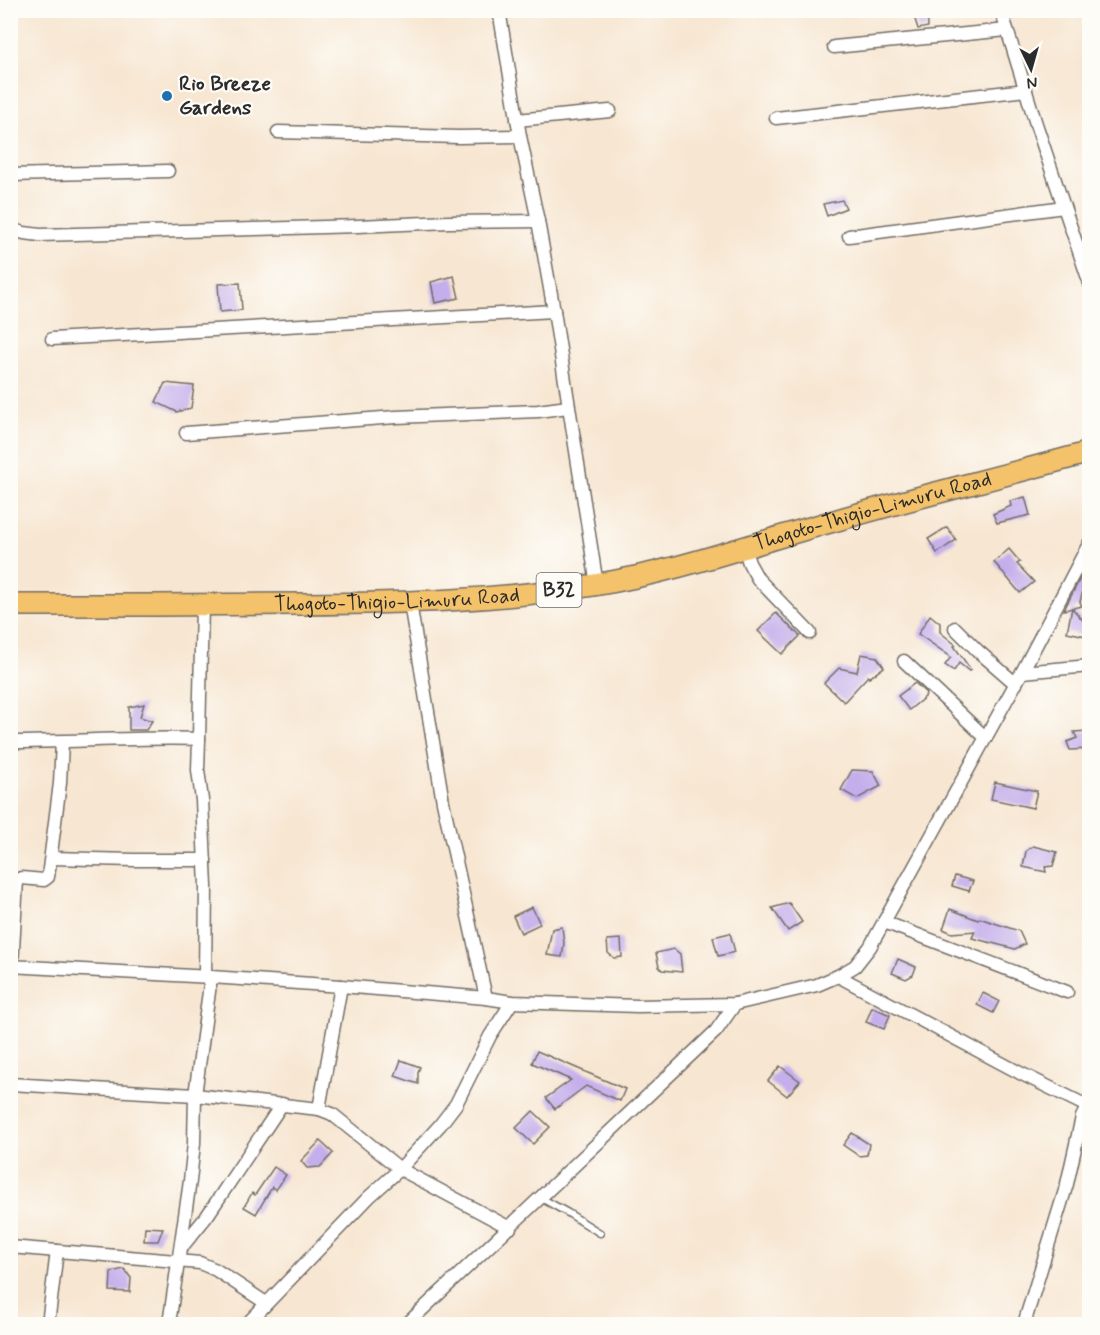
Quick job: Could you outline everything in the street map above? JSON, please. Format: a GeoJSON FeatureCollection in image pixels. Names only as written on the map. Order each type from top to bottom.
{"type":"FeatureCollection","features":[{"type":"Feature","properties":{"kind":"highway","name":"Thogoto-Thigio-Limuru Road"},"geometry":{"type":"LineString","coordinates":[[10,605],[410,603],[542,593],[597,585],[677,568],[835,520],[1089,452]]}},
{"type":"Feature","properties":{"kind":"street"},"geometry":{"type":"LineString","coordinates":[[499,10],[517,120],[554,311],[597,585]]}},
{"type":"Feature","properties":{"kind":"street"},"geometry":{"type":"LineString","coordinates":[[1001,10],[1089,284]]}},
{"type":"Feature","properties":{"kind":"street"},"geometry":{"type":"LineString","coordinates":[[834,47],[1007,30]]}},
{"type":"Feature","properties":{"kind":"street"},"geometry":{"type":"LineString","coordinates":[[776,118],[1026,90]]}},
{"type":"Feature","properties":{"kind":"street"},"geometry":{"type":"LineString","coordinates":[[517,120],[610,111]]}},
{"type":"Feature","properties":{"kind":"street"},"geometry":{"type":"LineString","coordinates":[[278,132],[459,137],[520,136]]}},
{"type":"Feature","properties":{"kind":"street"},"geometry":{"type":"LineString","coordinates":[[10,175],[168,171]]}},
{"type":"Feature","properties":{"kind":"street"},"geometry":{"type":"LineString","coordinates":[[849,236],[1064,207]]}},
{"type":"Feature","properties":{"kind":"street"},"geometry":{"type":"LineString","coordinates":[[10,229],[40,235],[538,221]]}},
{"type":"Feature","properties":{"kind":"street"},"geometry":{"type":"LineString","coordinates":[[52,339],[554,311]]}},
{"type":"Feature","properties":{"kind":"street"},"geometry":{"type":"LineString","coordinates":[[186,433],[396,417],[538,411],[568,407]]}},
{"type":"Feature","properties":{"kind":"street"},"geometry":{"type":"LineString","coordinates":[[62,742],[60,783],[48,877],[17,880],[11,966],[208,976],[512,1002],[638,1006],[735,1004],[817,985],[855,966],[870,947],[1019,678],[1089,542]]}},
{"type":"Feature","properties":{"kind":"street"},"geometry":{"type":"LineString","coordinates":[[744,547],[749,563],[758,579],[810,633]]}},
{"type":"Feature","properties":{"kind":"street"},"geometry":{"type":"LineString","coordinates":[[410,603],[443,802],[486,998]]}},
{"type":"Feature","properties":{"kind":"street"},"geometry":{"type":"LineString","coordinates":[[169,1324],[194,1143],[195,1095],[208,976],[205,860],[198,770],[202,605]]}},
{"type":"Feature","properties":{"kind":"street"},"geometry":{"type":"LineString","coordinates":[[955,628],[978,651],[1019,678],[1089,666]]}},
{"type":"Feature","properties":{"kind":"street"},"geometry":{"type":"LineString","coordinates":[[904,661],[986,738]]}},
{"type":"Feature","properties":{"kind":"street"},"geometry":{"type":"LineString","coordinates":[[10,742],[136,738],[200,739]]}},
{"type":"Feature","properties":{"kind":"street"},"geometry":{"type":"LineString","coordinates":[[51,858],[205,860]]}},
{"type":"Feature","properties":{"kind":"street"},"geometry":{"type":"LineString","coordinates":[[884,922],[1067,992]]}},
{"type":"Feature","properties":{"kind":"street"},"geometry":{"type":"LineString","coordinates":[[838,976],[1020,1073],[1088,1103],[1082,1117],[1067,1184],[1024,1324]]}},
{"type":"Feature","properties":{"kind":"street"},"geometry":{"type":"LineString","coordinates":[[319,1109],[341,986]]}},
{"type":"Feature","properties":{"kind":"street"},"geometry":{"type":"LineString","coordinates":[[247,1324],[369,1197],[400,1169],[440,1125],[456,1104],[490,1036],[512,1002]]}},
{"type":"Feature","properties":{"kind":"street"},"geometry":{"type":"LineString","coordinates":[[407,1324],[716,1031],[735,1004]]}},
{"type":"Feature","properties":{"kind":"street"},"geometry":{"type":"LineString","coordinates":[[10,1084],[195,1095],[319,1109],[332,1114],[400,1169],[510,1228]]}},
{"type":"Feature","properties":{"kind":"street"},"geometry":{"type":"LineString","coordinates":[[180,1256],[282,1104]]}},
{"type":"Feature","properties":{"kind":"street"},"geometry":{"type":"LineString","coordinates":[[10,1247],[180,1256],[216,1270],[266,1304]]}},
{"type":"Feature","properties":{"kind":"street"},"geometry":{"type":"LineString","coordinates":[[48,1324],[57,1251]]}},
{"type":"Feature","properties":{"kind":"lane"},"geometry":{"type":"LineString","coordinates":[[541,1198],[600,1233]]}},
{"type":"Feature","properties":{"kind":"building"},"geometry":{"type":"Polygon","coordinates":[[[912,10],[927,10],[928,27],[918,29],[912,10]]]}},
{"type":"Feature","properties":{"kind":"building"},"geometry":{"type":"Polygon","coordinates":[[[842,200],[846,208],[827,216],[823,204],[842,200]]]}},
{"type":"Feature","properties":{"kind":"building"},"geometry":{"type":"Polygon","coordinates":[[[454,276],[459,298],[435,303],[431,282],[454,276]]]}},
{"type":"Feature","properties":{"kind":"building"},"geometry":{"type":"Polygon","coordinates":[[[240,283],[242,310],[220,312],[218,284],[240,283]]]}},
{"type":"Feature","properties":{"kind":"building"},"geometry":{"type":"Polygon","coordinates":[[[165,383],[194,386],[191,408],[177,412],[156,402],[165,383]]]}},
{"type":"Feature","properties":{"kind":"building"},"geometry":{"type":"Polygon","coordinates":[[[1025,497],[1030,515],[997,523],[993,514],[1011,506],[1010,501],[1025,497]]]}},
{"type":"Feature","properties":{"kind":"building"},"geometry":{"type":"Polygon","coordinates":[[[947,527],[956,540],[937,553],[928,539],[947,527]]]}},
{"type":"Feature","properties":{"kind":"building"},"geometry":{"type":"Polygon","coordinates":[[[1009,549],[1020,562],[1017,564],[1034,582],[1020,593],[994,562],[1009,549]]]}},
{"type":"Feature","properties":{"kind":"building"},"geometry":{"type":"Polygon","coordinates":[[[1086,567],[1089,569],[1082,589],[1080,602],[1082,606],[1064,610],[1086,567]]]}},
{"type":"Feature","properties":{"kind":"building"},"geometry":{"type":"Polygon","coordinates":[[[1072,608],[1088,626],[1086,636],[1067,632],[1072,608]]]}},
{"type":"Feature","properties":{"kind":"building"},"geometry":{"type":"Polygon","coordinates":[[[776,613],[800,636],[782,654],[758,631],[776,613]]]}},
{"type":"Feature","properties":{"kind":"building"},"geometry":{"type":"Polygon","coordinates":[[[930,615],[940,623],[940,632],[956,645],[954,646],[971,670],[969,671],[959,663],[954,671],[945,665],[951,657],[918,634],[930,615]]]}},
{"type":"Feature","properties":{"kind":"building"},"geometry":{"type":"Polygon","coordinates":[[[861,654],[877,657],[884,667],[869,678],[868,676],[844,702],[824,683],[839,668],[857,672],[861,654]]]}},
{"type":"Feature","properties":{"kind":"building"},"geometry":{"type":"Polygon","coordinates":[[[915,683],[926,693],[925,697],[909,710],[898,696],[915,683]]]}},
{"type":"Feature","properties":{"kind":"building"},"geometry":{"type":"Polygon","coordinates":[[[144,704],[140,717],[152,721],[146,730],[129,730],[129,707],[144,704]]]}},
{"type":"Feature","properties":{"kind":"building"},"geometry":{"type":"Polygon","coordinates":[[[1089,731],[1089,749],[1070,750],[1067,742],[1077,738],[1074,732],[1089,731]]]}},
{"type":"Feature","properties":{"kind":"building"},"geometry":{"type":"Polygon","coordinates":[[[852,770],[873,771],[881,786],[857,799],[841,790],[852,770]]]}},
{"type":"Feature","properties":{"kind":"building"},"geometry":{"type":"Polygon","coordinates":[[[995,782],[1037,791],[1033,808],[991,799],[995,782]]]}},
{"type":"Feature","properties":{"kind":"building"},"geometry":{"type":"Polygon","coordinates":[[[1033,846],[1057,852],[1053,866],[1045,867],[1046,872],[1023,867],[1026,851],[1033,846]]]}},
{"type":"Feature","properties":{"kind":"building"},"geometry":{"type":"Polygon","coordinates":[[[955,876],[973,881],[969,891],[952,886],[955,876]]]}},
{"type":"Feature","properties":{"kind":"building"},"geometry":{"type":"Polygon","coordinates":[[[789,903],[802,922],[788,931],[772,908],[789,903]]]}},
{"type":"Feature","properties":{"kind":"building"},"geometry":{"type":"Polygon","coordinates":[[[532,907],[540,924],[521,933],[513,916],[532,907]]]}},
{"type":"Feature","properties":{"kind":"building"},"geometry":{"type":"Polygon","coordinates":[[[950,909],[978,920],[979,918],[1019,931],[1025,944],[1015,949],[972,938],[975,931],[952,933],[943,929],[950,909]]]}},
{"type":"Feature","properties":{"kind":"building"},"geometry":{"type":"Polygon","coordinates":[[[562,927],[564,943],[562,957],[547,955],[552,929],[562,927]]]}},
{"type":"Feature","properties":{"kind":"building"},"geometry":{"type":"Polygon","coordinates":[[[730,933],[735,952],[718,956],[713,937],[730,933]]]}},
{"type":"Feature","properties":{"kind":"building"},"geometry":{"type":"Polygon","coordinates":[[[621,939],[622,957],[614,958],[608,953],[607,940],[621,939]]]}},
{"type":"Feature","properties":{"kind":"building"},"geometry":{"type":"Polygon","coordinates":[[[674,949],[680,954],[682,972],[662,970],[659,967],[656,953],[674,949]]]}},
{"type":"Feature","properties":{"kind":"building"},"geometry":{"type":"Polygon","coordinates":[[[898,959],[916,967],[913,975],[906,979],[892,973],[898,959]]]}},
{"type":"Feature","properties":{"kind":"building"},"geometry":{"type":"Polygon","coordinates":[[[983,993],[999,1001],[993,1013],[977,1005],[983,993]]]}},
{"type":"Feature","properties":{"kind":"building"},"geometry":{"type":"Polygon","coordinates":[[[872,1007],[890,1015],[884,1029],[866,1022],[872,1007]]]}},
{"type":"Feature","properties":{"kind":"building"},"geometry":{"type":"Polygon","coordinates":[[[537,1051],[625,1089],[620,1101],[586,1086],[555,1109],[546,1098],[571,1080],[532,1063],[537,1051]]]}},
{"type":"Feature","properties":{"kind":"building"},"geometry":{"type":"Polygon","coordinates":[[[401,1060],[420,1067],[418,1084],[395,1076],[401,1060]]]}},
{"type":"Feature","properties":{"kind":"building"},"geometry":{"type":"Polygon","coordinates":[[[780,1066],[800,1081],[787,1096],[768,1081],[780,1066]]]}},
{"type":"Feature","properties":{"kind":"building"},"geometry":{"type":"Polygon","coordinates":[[[533,1111],[550,1127],[533,1144],[516,1128],[533,1111]]]}},
{"type":"Feature","properties":{"kind":"building"},"geometry":{"type":"Polygon","coordinates":[[[852,1133],[869,1144],[867,1155],[859,1156],[843,1145],[852,1133]]]}},
{"type":"Feature","properties":{"kind":"building"},"geometry":{"type":"Polygon","coordinates":[[[320,1141],[333,1153],[320,1167],[307,1168],[301,1161],[320,1141]]]}},
{"type":"Feature","properties":{"kind":"building"},"geometry":{"type":"Polygon","coordinates":[[[274,1167],[286,1175],[276,1190],[272,1187],[256,1214],[244,1207],[252,1193],[255,1195],[274,1167]]]}},
{"type":"Feature","properties":{"kind":"building"},"geometry":{"type":"Polygon","coordinates":[[[145,1227],[163,1228],[158,1241],[144,1241],[145,1227]]]}},
{"type":"Feature","properties":{"kind":"building"},"geometry":{"type":"Polygon","coordinates":[[[124,1269],[131,1278],[130,1292],[110,1291],[111,1272],[124,1269]]]}},
{"type":"Feature","properties":{"kind":"place","name":"Rio Breeze Gardens"},"geometry":{"type":"Point","coordinates":[167,96]}}]}
